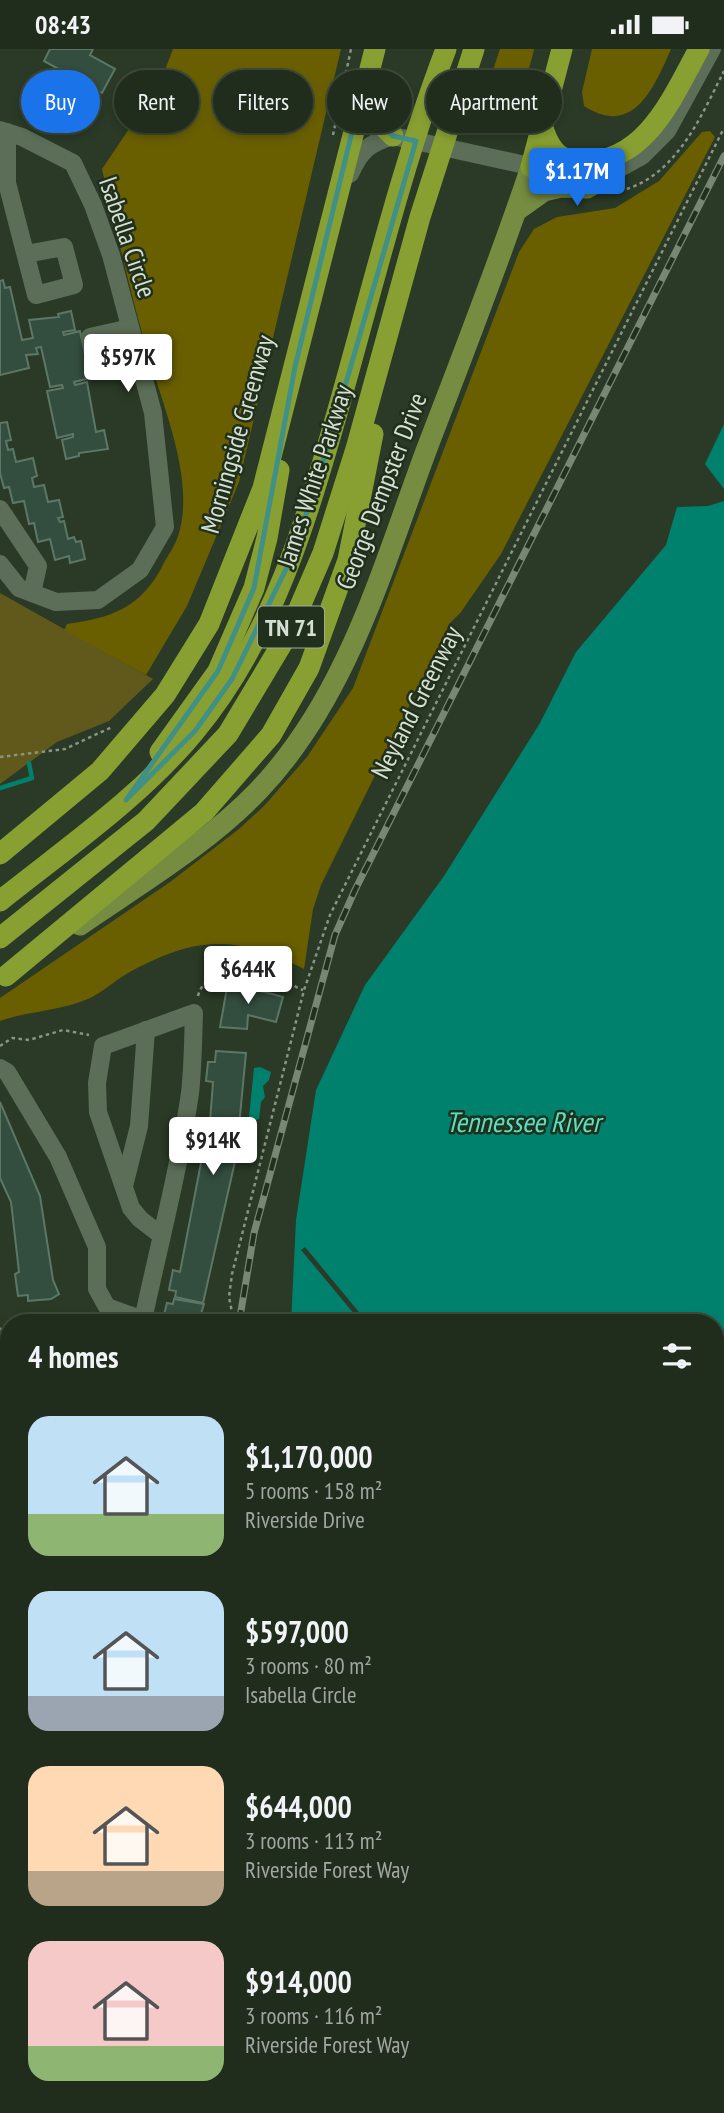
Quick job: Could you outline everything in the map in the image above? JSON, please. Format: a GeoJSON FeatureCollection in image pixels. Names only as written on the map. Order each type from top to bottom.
{"type":"FeatureCollection","features":[{"type":"Feature","properties":{"kind":"highway"},"geometry":{"type":"LineString","coordinates":[[367,70],[374,49]]}},
{"type":"Feature","properties":{"kind":"highway","name":"James White Parkway"},"geometry":{"type":"LineString","coordinates":[[0,901],[126,800],[195,731],[259,633],[291,559],[319,476],[394,210],[446,49]]}},
{"type":"Feature","properties":{"kind":"highway","name":"James White Parkway"},"geometry":{"type":"LineString","coordinates":[[0,938],[146,821],[228,734],[289,632],[323,553],[420,216],[474,49]]}},
{"type":"Feature","properties":{"kind":"highway"},"geometry":{"type":"LineString","coordinates":[[556,70],[562,49]]}},
{"type":"Feature","properties":{"kind":"highway"},"geometry":{"type":"LineString","coordinates":[[545,133],[549,146],[565,159],[594,161],[619,154],[640,141],[655,124],[699,49]]}},
{"type":"Feature","properties":{"kind":"highway"},"geometry":{"type":"LineString","coordinates":[[0,855],[100,771],[165,695],[209,624],[263,488],[353,133]]}},
{"type":"Feature","properties":{"kind":"highway"},"geometry":{"type":"LineString","coordinates":[[390,133],[393,136]]}},
{"type":"Feature","properties":{"kind":"highway"},"geometry":{"type":"LineString","coordinates":[[531,167],[540,133]]}},
{"type":"Feature","properties":{"kind":"highway"},"geometry":{"type":"LineString","coordinates":[[3,978],[204,812],[271,735],[309,668],[348,559],[405,267]]}},
{"type":"Feature","properties":{"kind":"highway"},"geometry":{"type":"LineString","coordinates":[[126,800],[218,671],[254,588],[274,504],[295,367]]}},
{"type":"Feature","properties":{"kind":"main road","name":"George Dempster Drive"},"geometry":{"type":"LineString","coordinates":[[3,978],[220,826],[259,790],[301,739],[337,681],[370,601],[531,167]]}},
{"type":"Feature","properties":{"kind":"main road"},"geometry":{"type":"LineString","coordinates":[[516,211],[544,191],[561,187],[587,188],[615,171]]}},
{"type":"Feature","properties":{"kind":"street"},"geometry":{"type":"LineString","coordinates":[[338,200],[358,155],[371,143],[393,136],[576,175],[615,171],[642,156],[667,131],[712,49]]}},
{"type":"Feature","properties":{"kind":"street"},"geometry":{"type":"LineString","coordinates":[[4,131],[3,182],[26,254]]}},
{"type":"Feature","properties":{"kind":"street","name":"Isabella Circle"},"geometry":{"type":"LineString","coordinates":[[0,564],[19,588],[56,602],[98,600],[140,570],[165,527],[153,413],[107,242],[93,205],[73,163],[4,131]]}},
{"type":"Feature","properties":{"kind":"street"},"geometry":{"type":"LineString","coordinates":[[90,337],[130,328]]}},
{"type":"Feature","properties":{"kind":"street"},"geometry":{"type":"LineString","coordinates":[[0,509],[38,566],[32,593]]}},
{"type":"Feature","properties":{"kind":"street"},"geometry":{"type":"LineString","coordinates":[[145,1314],[162,1236],[190,1090],[194,1013],[103,1047],[97,1083],[98,1112],[131,1208],[140,1219],[162,1236]]}},
{"type":"Feature","properties":{"kind":"street"},"geometry":{"type":"LineString","coordinates":[[124,1187],[139,1126],[146,1030]]}},
{"type":"Feature","properties":{"kind":"street"},"geometry":{"type":"LineString","coordinates":[[0,1068],[7,1072],[58,1157],[97,1247],[97,1289],[107,1307],[124,1314]]}},
{"type":"Feature","properties":{"kind":"path"},"geometry":{"type":"LineString","coordinates":[[332,137],[351,49]]}},
{"type":"Feature","properties":{"kind":"path","name":"Neyland Greenway"},"geometry":{"type":"LineString","coordinates":[[232,1314],[229,1297],[232,1274],[304,990],[330,915],[724,128]]}},
{"type":"Feature","properties":{"kind":"path"},"geometry":{"type":"LineString","coordinates":[[0,757],[65,749],[100,734],[121,718]]}},
{"type":"Feature","properties":{"kind":"path"},"geometry":{"type":"LineString","coordinates":[[194,1013],[201,984],[224,972],[240,968],[269,972],[304,990]]}},
{"type":"Feature","properties":{"kind":"path"},"geometry":{"type":"LineString","coordinates":[[0,1046],[12,1038],[29,1040],[64,1030],[86,1032],[103,1047]]}},
{"type":"Feature","properties":{"kind":"highlighted area"},"geometry":{"type":"Polygon","coordinates":[[[367,70],[377,120],[393,136],[416,141],[319,476],[291,559],[232,679],[195,731],[126,800],[218,671],[254,588],[295,367],[367,70]]]}},
{"type":"Feature","properties":{"kind":"shaded area"},"geometry":{"type":"Polygon","coordinates":[[[173,49],[341,49],[336,70],[327,70],[327,108],[239,482],[187,606],[146,675],[64,630],[67,624],[123,609],[144,592],[174,546],[183,512],[183,489],[175,441],[147,351],[102,169],[126,133],[199,133],[199,70],[165,70],[173,49]]]}},
{"type":"Feature","properties":{"kind":"shaded area"},"geometry":{"type":"Polygon","coordinates":[[[500,49],[534,49],[529,70],[493,70],[500,49]]]}},
{"type":"Feature","properties":{"kind":"shaded area"},"geometry":{"type":"Polygon","coordinates":[[[592,49],[671,49],[649,93],[629,112],[616,116],[601,114],[584,106],[582,92],[592,49]]]}},
{"type":"Feature","properties":{"kind":"shaded area"},"geometry":{"type":"Polygon","coordinates":[[[710,131],[715,137],[501,554],[461,612],[450,623],[321,885],[313,909],[304,969],[280,958],[236,945],[195,946],[152,961],[88,999],[0,1021],[0,998],[170,882],[239,829],[264,806],[307,757],[353,688],[519,252],[534,229],[557,217],[615,208],[659,181],[702,132],[710,131]]]}},
{"type":"Feature","properties":{"kind":"shaded area"},"geometry":{"type":"Polygon","coordinates":[[[0,593],[153,679],[109,721],[57,742],[0,784],[0,593]]]}},
{"type":"Feature","properties":{"kind":"water"},"geometry":{"type":"Polygon","coordinates":[[[724,424],[724,489],[705,464],[724,424]]]}},
{"type":"Feature","properties":{"kind":"water","name":"Tennessee River"},"geometry":{"type":"Polygon","coordinates":[[[724,501],[724,1314],[291,1314],[296,1220],[316,1090],[365,985],[444,876],[540,723],[576,652],[666,545],[677,507],[708,506],[724,501]]]}},
{"type":"Feature","properties":{"kind":"water"},"geometry":{"type":"Polygon","coordinates":[[[260,1067],[271,1072],[269,1080],[263,1086],[265,1097],[261,1102],[259,1119],[254,1121],[249,1117],[254,1068],[260,1067]]]}},
{"type":"Feature","properties":{"kind":"pier"},"geometry":{"type":"Polygon","coordinates":[[[305,1247],[361,1314],[354,1314],[301,1250],[305,1247]]]}},
{"type":"Feature","properties":{"kind":"building"},"geometry":{"type":"Polygon","coordinates":[[[50,49],[93,49],[90,55],[115,69],[102,93],[100,70],[60,70],[44,61],[50,49]]]}},
{"type":"Feature","properties":{"kind":"building"},"geometry":{"type":"Polygon","coordinates":[[[3,280],[5,288],[10,287],[22,340],[33,338],[29,320],[59,317],[58,314],[71,311],[75,330],[63,332],[64,335],[80,331],[90,378],[74,382],[75,385],[87,382],[96,432],[104,430],[108,449],[79,453],[79,456],[66,459],[62,440],[73,437],[73,434],[57,438],[47,391],[63,388],[62,385],[50,387],[41,347],[36,348],[38,354],[26,355],[29,368],[0,375],[0,281],[3,280]]]}},
{"type":"Feature","properties":{"kind":"building"},"geometry":{"type":"Polygon","coordinates":[[[7,422],[11,440],[6,441],[8,450],[13,449],[16,462],[33,458],[37,476],[32,478],[34,487],[44,485],[48,502],[59,500],[63,517],[58,518],[60,522],[64,521],[68,539],[74,537],[76,542],[81,541],[85,559],[70,563],[69,556],[55,560],[50,539],[38,542],[34,523],[29,524],[24,501],[13,503],[9,487],[4,488],[0,473],[0,423],[7,422]]]}},
{"type":"Feature","properties":{"kind":"building"},"geometry":{"type":"Polygon","coordinates":[[[228,982],[283,997],[276,1022],[248,1015],[247,1029],[220,1027],[228,982]]]}},
{"type":"Feature","properties":{"kind":"building"},"geometry":{"type":"Polygon","coordinates":[[[216,1051],[246,1053],[236,1157],[203,1303],[175,1297],[176,1291],[169,1290],[173,1270],[180,1272],[204,1147],[208,1148],[213,1082],[206,1081],[208,1062],[215,1062],[216,1051]]]}},
{"type":"Feature","properties":{"kind":"building"},"geometry":{"type":"Polygon","coordinates":[[[0,1102],[40,1196],[53,1280],[59,1294],[51,1299],[28,1301],[28,1295],[18,1296],[15,1274],[19,1272],[11,1202],[0,1178],[0,1102]]]}},
{"type":"Feature","properties":{"kind":"building"},"geometry":{"type":"Polygon","coordinates":[[[174,1299],[204,1304],[201,1314],[164,1314],[167,1303],[173,1304],[174,1299]]]}},
{"type":"Feature","properties":{"kind":"waterway"},"geometry":{"type":"LineString","coordinates":[[0,788],[32,778],[29,763]]}},
{"type":"Feature","properties":{"kind":"railway"},"geometry":{"type":"LineString","coordinates":[[240,1314],[254,1233],[335,935],[355,890],[724,156]]}}]}
